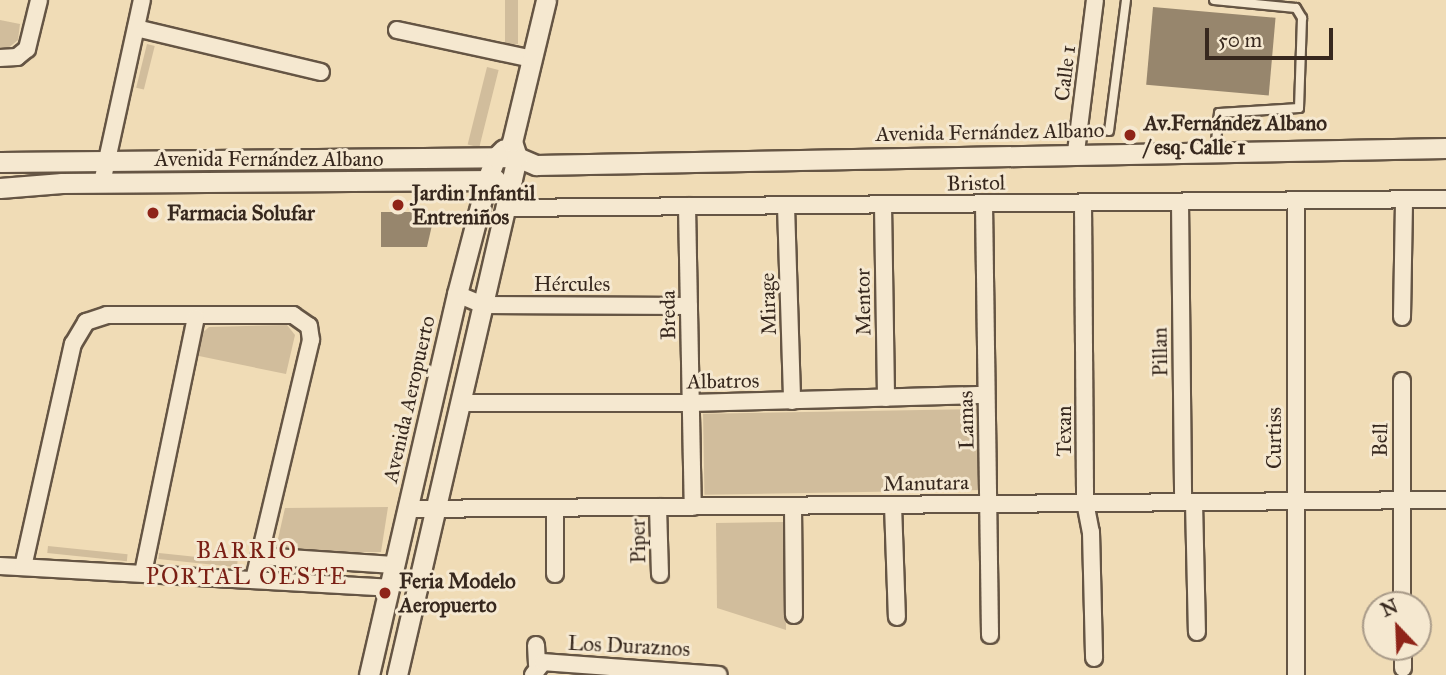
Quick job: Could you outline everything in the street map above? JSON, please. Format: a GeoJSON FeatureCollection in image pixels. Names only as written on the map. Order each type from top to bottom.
{"type":"FeatureCollection","features":[{"type":"Feature","properties":{"kind":"street"},"geometry":{"type":"LineString","coordinates":[[0,58],[17,57],[27,49],[38,0]]}},
{"type":"Feature","properties":{"kind":"street"},"geometry":{"type":"LineString","coordinates":[[104,173],[142,0]]}},
{"type":"Feature","properties":{"kind":"street"},"geometry":{"type":"LineString","coordinates":[[397,675],[506,208],[514,149],[546,0]]}},
{"type":"Feature","properties":{"kind":"street","name":"Calle 1"},"geometry":{"type":"LineString","coordinates":[[1076,152],[1095,0]]}},
{"type":"Feature","properties":{"kind":"street"},"geometry":{"type":"LineString","coordinates":[[136,27],[321,72]]}},
{"type":"Feature","properties":{"kind":"street"},"geometry":{"type":"LineString","coordinates":[[397,30],[532,59]]}},
{"type":"Feature","properties":{"kind":"street","name":"Avenida Fernández Albano"},"geometry":{"type":"LineString","coordinates":[[0,162],[104,173],[487,180],[512,179],[536,165],[1076,152],[1446,148]]}},
{"type":"Feature","properties":{"kind":"street","name":"Avenida Fernández Albano"},"geometry":{"type":"LineString","coordinates":[[0,188],[104,173],[496,157],[514,149],[536,165]]}},
{"type":"Feature","properties":{"kind":"street","name":"Avenida Aeropuerto"},"geometry":{"type":"LineString","coordinates":[[369,675],[457,294],[487,180],[496,157]]}},
{"type":"Feature","properties":{"kind":"street","name":"Bristol"},"geometry":{"type":"LineString","coordinates":[[506,208],[1446,199]]}},
{"type":"Feature","properties":{"kind":"street"},"geometry":{"type":"LineString","coordinates":[[1402,317],[1404,200]]}},
{"type":"Feature","properties":{"kind":"street","name":"Curtiss"},"geometry":{"type":"LineString","coordinates":[[1296,201],[1296,675]]}},
{"type":"Feature","properties":{"kind":"street","name":"Pillan"},"geometry":{"type":"LineString","coordinates":[[1180,202],[1188,502],[1197,632]]}},
{"type":"Feature","properties":{"kind":"street","name":"Texan"},"geometry":{"type":"LineString","coordinates":[[1083,203],[1085,502],[1091,532],[1094,658]]}},
{"type":"Feature","properties":{"kind":"street","name":"Lamas"},"geometry":{"type":"LineString","coordinates":[[984,204],[990,635]]}},
{"type":"Feature","properties":{"kind":"street","name":"Mentor"},"geometry":{"type":"LineString","coordinates":[[883,205],[886,398]]}},
{"type":"Feature","properties":{"kind":"street","name":"Breda"},"geometry":{"type":"LineString","coordinates":[[687,206],[693,507]]}},
{"type":"Feature","properties":{"kind":"street","name":"Mirage"},"geometry":{"type":"LineString","coordinates":[[786,206],[792,401]]}},
{"type":"Feature","properties":{"kind":"street","name":"Hércules"},"geometry":{"type":"LineString","coordinates":[[457,294],[483,304],[689,306]]}},
{"type":"Feature","properties":{"kind":"street"},"geometry":{"type":"LineString","coordinates":[[23,567],[73,344],[86,322],[107,315],[293,316],[309,326],[311,340],[254,579]]}},
{"type":"Feature","properties":{"kind":"street"},"geometry":{"type":"LineString","coordinates":[[143,573],[196,317]]}},
{"type":"Feature","properties":{"kind":"street","name":"Bell"},"geometry":{"type":"LineString","coordinates":[[1402,381],[1402,591]]}},
{"type":"Feature","properties":{"kind":"street","name":"Albatros"},"geometry":{"type":"LineString","coordinates":[[460,403],[691,403],[986,395]]}},
{"type":"Feature","properties":{"kind":"street","name":"Manutara"},"geometry":{"type":"LineString","coordinates":[[407,509],[1446,500]]}},
{"type":"Feature","properties":{"kind":"street"},"geometry":{"type":"LineString","coordinates":[[893,505],[897,617]]}},
{"type":"Feature","properties":{"kind":"street"},"geometry":{"type":"LineString","coordinates":[[793,506],[794,615]]}},
{"type":"Feature","properties":{"kind":"street","name":"Piper"},"geometry":{"type":"LineString","coordinates":[[658,507],[660,573]]}},
{"type":"Feature","properties":{"kind":"street"},"geometry":{"type":"LineString","coordinates":[[555,508],[555,574]]}},
{"type":"Feature","properties":{"kind":"street"},"geometry":{"type":"LineString","coordinates":[[259,556],[394,565]]}},
{"type":"Feature","properties":{"kind":"street"},"geometry":{"type":"LineString","coordinates":[[0,566],[389,588]]}},
{"type":"Feature","properties":{"kind":"street","name":"Los Duraznos"},"geometry":{"type":"LineString","coordinates":[[537,645],[535,670],[719,675]]}},
{"type":"Feature","properties":{"kind":"street"},"geometry":{"type":"LineString","coordinates":[[1404,661],[1404,668]]}},
{"type":"Feature","properties":{"kind":"lane"},"geometry":{"type":"LineString","coordinates":[[1109,131],[1126,0]]}},
{"type":"Feature","properties":{"kind":"lane"},"geometry":{"type":"LineString","coordinates":[[1214,0],[1296,8],[1303,18],[1299,108],[1219,113],[1215,150]]}},
{"type":"Feature","properties":{"kind":"shaded area"},"geometry":{"type":"Polygon","coordinates":[[[505,0],[518,0],[518,44],[505,44],[505,0]]]}},
{"type":"Feature","properties":{"kind":"shaded area"},"geometry":{"type":"Polygon","coordinates":[[[0,20],[20,24],[18,40],[7,49],[0,48],[0,20]]]}},
{"type":"Feature","properties":{"kind":"shaded area"},"geometry":{"type":"Polygon","coordinates":[[[147,44],[155,46],[144,90],[136,88],[147,44]]]}},
{"type":"Feature","properties":{"kind":"shaded area"},"geometry":{"type":"Polygon","coordinates":[[[487,67],[499,70],[479,148],[468,145],[487,67]]]}},
{"type":"Feature","properties":{"kind":"shaded area"},"geometry":{"type":"Polygon","coordinates":[[[287,325],[295,335],[286,374],[199,356],[200,335],[209,327],[287,325]]]}},
{"type":"Feature","properties":{"kind":"shaded area"},"geometry":{"type":"Polygon","coordinates":[[[980,409],[981,490],[704,495],[703,414],[980,409]]]}},
{"type":"Feature","properties":{"kind":"shaded area"},"geometry":{"type":"Polygon","coordinates":[[[388,507],[381,552],[275,552],[285,508],[388,507]]]}},
{"type":"Feature","properties":{"kind":"shaded area"},"geometry":{"type":"Polygon","coordinates":[[[785,522],[786,630],[717,608],[716,523],[785,522]]]}},
{"type":"Feature","properties":{"kind":"shaded area"},"geometry":{"type":"Polygon","coordinates":[[[48,546],[128,554],[127,561],[47,553],[48,546]]]}},
{"type":"Feature","properties":{"kind":"shaded area"},"geometry":{"type":"Polygon","coordinates":[[[159,553],[238,561],[237,567],[158,559],[159,553]]]}},
{"type":"Feature","properties":{"kind":"building"},"geometry":{"type":"Polygon","coordinates":[[[1153,7],[1276,18],[1269,95],[1146,85],[1153,7]]]}},
{"type":"Feature","properties":{"kind":"building"},"geometry":{"type":"Polygon","coordinates":[[[381,212],[435,212],[427,247],[381,247],[381,212]]]}},
{"type":"Feature","properties":{"kind":"place","name":"Av.Fernández Albano / esq. Calle 1"},"geometry":{"type":"Point","coordinates":[1130,135]}},
{"type":"Feature","properties":{"kind":"place","name":"Jardin Infantil Entreniños"},"geometry":{"type":"Point","coordinates":[398,205]}},
{"type":"Feature","properties":{"kind":"place","name":"Farmacia Solufar"},"geometry":{"type":"Point","coordinates":[153,213]}},
{"type":"Feature","properties":{"kind":"place","name":"Feria Modelo Aeropuerto"},"geometry":{"type":"Point","coordinates":[385,593]}},
{"type":"Feature","properties":{"kind":"district","name":"BARRIO PORTAL OESTE"},"geometry":{"type":"Point","coordinates":[247,563]}}]}
